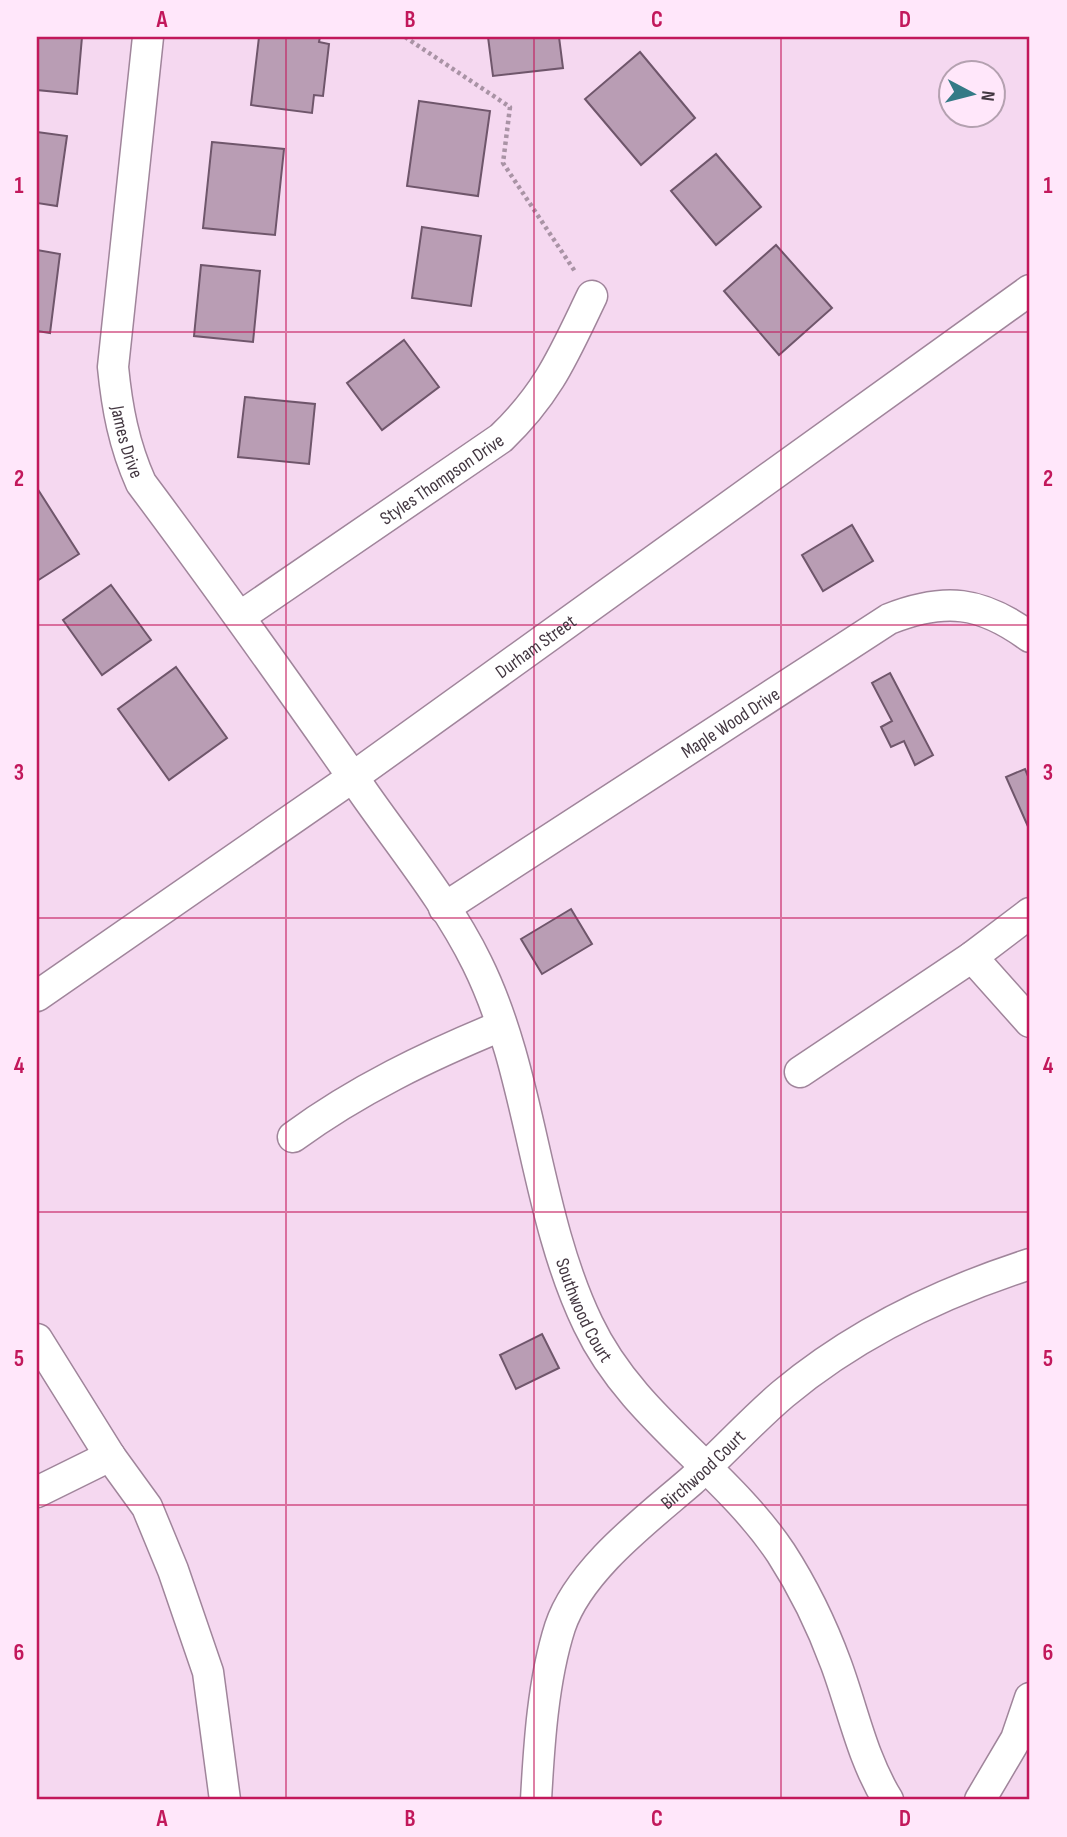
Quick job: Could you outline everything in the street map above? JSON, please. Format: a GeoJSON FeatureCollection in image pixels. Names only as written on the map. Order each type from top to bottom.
{"type":"FeatureCollection","features":[{"type":"Feature","properties":{"kind":"street","name":"James Drive"},"geometry":{"type":"LineString","coordinates":[[148,37],[113,367],[118,414],[131,461],[141,483],[242,616],[353,777]]}},
{"type":"Feature","properties":{"kind":"street","name":"Durham Street"},"geometry":{"type":"LineString","coordinates":[[37,996],[353,777],[1030,290]]}},
{"type":"Feature","properties":{"kind":"street","name":"Styles Thompson Drive"},"geometry":{"type":"LineString","coordinates":[[242,616],[502,438],[531,409],[554,374],[592,296]]}},
{"type":"Feature","properties":{"kind":"street","name":"Maple Wood Drive"},"geometry":{"type":"LineString","coordinates":[[444,908],[889,619],[934,604],[967,606],[997,615],[1030,637]]}},
{"type":"Feature","properties":{"kind":"street","name":"Southwood Court"},"geometry":{"type":"LineString","coordinates":[[353,777],[444,908],[478,964],[500,1026],[564,1272],[589,1328],[641,1403],[708,1466],[760,1522],[787,1562],[819,1624],[836,1665],[870,1772],[888,1800]]}},
{"type":"Feature","properties":{"kind":"street"},"geometry":{"type":"LineString","coordinates":[[800,1072],[972,957],[1030,913]]}},
{"type":"Feature","properties":{"kind":"street"},"geometry":{"type":"LineString","coordinates":[[972,957],[1030,1022]]}},
{"type":"Feature","properties":{"kind":"street"},"geometry":{"type":"LineString","coordinates":[[293,1137],[333,1108],[369,1087],[500,1026]]}},
{"type":"Feature","properties":{"kind":"street","name":"Birchwood Court"},"geometry":{"type":"LineString","coordinates":[[536,1800],[544,1709],[560,1626],[601,1562],[783,1394],[844,1348],[945,1294],[1030,1265]]}},
{"type":"Feature","properties":{"kind":"street"},"geometry":{"type":"LineString","coordinates":[[37,1339],[110,1456],[147,1507],[173,1570],[208,1672],[225,1800]]}},
{"type":"Feature","properties":{"kind":"street"},"geometry":{"type":"LineString","coordinates":[[37,1492],[110,1456]]}},
{"type":"Feature","properties":{"kind":"street"},"geometry":{"type":"LineString","coordinates":[[980,1800],[1016,1739],[1030,1698]]}},
{"type":"Feature","properties":{"kind":"path"},"geometry":{"type":"LineString","coordinates":[[405,37],[510,107],[503,163],[518,181],[592,296]]}},
{"type":"Feature","properties":{"kind":"building"},"geometry":{"type":"Polygon","coordinates":[[[37,37],[82,37],[77,94],[37,90],[37,37]]]}},
{"type":"Feature","properties":{"kind":"building"},"geometry":{"type":"Polygon","coordinates":[[[259,37],[320,37],[319,42],[329,44],[323,96],[314,95],[312,113],[251,105],[259,37]]]}},
{"type":"Feature","properties":{"kind":"building"},"geometry":{"type":"Polygon","coordinates":[[[488,37],[559,37],[563,68],[493,76],[488,37]]]}},
{"type":"Feature","properties":{"kind":"building"},"geometry":{"type":"Polygon","coordinates":[[[640,52],[695,118],[641,165],[585,99],[640,52]]]}},
{"type":"Feature","properties":{"kind":"building"},"geometry":{"type":"Polygon","coordinates":[[[419,101],[490,111],[478,196],[407,186],[419,101]]]}},
{"type":"Feature","properties":{"kind":"building"},"geometry":{"type":"Polygon","coordinates":[[[37,132],[67,136],[57,206],[37,203],[37,132]]]}},
{"type":"Feature","properties":{"kind":"building"},"geometry":{"type":"Polygon","coordinates":[[[212,142],[284,149],[275,235],[203,228],[212,142]]]}},
{"type":"Feature","properties":{"kind":"building"},"geometry":{"type":"Polygon","coordinates":[[[716,154],[761,207],[716,245],[671,191],[716,154]]]}},
{"type":"Feature","properties":{"kind":"building"},"geometry":{"type":"Polygon","coordinates":[[[422,227],[481,236],[471,306],[412,298],[422,227]]]}},
{"type":"Feature","properties":{"kind":"building"},"geometry":{"type":"Polygon","coordinates":[[[776,245],[832,308],[779,355],[724,291],[776,245]]]}},
{"type":"Feature","properties":{"kind":"building"},"geometry":{"type":"Polygon","coordinates":[[[37,250],[60,254],[50,333],[37,331],[37,250]]]}},
{"type":"Feature","properties":{"kind":"building"},"geometry":{"type":"Polygon","coordinates":[[[201,265],[260,271],[253,342],[194,336],[201,265]]]}},
{"type":"Feature","properties":{"kind":"building"},"geometry":{"type":"Polygon","coordinates":[[[404,340],[439,387],[382,430],[347,383],[404,340]]]}},
{"type":"Feature","properties":{"kind":"building"},"geometry":{"type":"Polygon","coordinates":[[[245,397],[315,404],[309,464],[238,457],[245,397]]]}},
{"type":"Feature","properties":{"kind":"building"},"geometry":{"type":"Polygon","coordinates":[[[37,488],[79,554],[37,581],[37,488]]]}},
{"type":"Feature","properties":{"kind":"building"},"geometry":{"type":"Polygon","coordinates":[[[852,525],[873,561],[823,591],[802,555],[852,525]]]}},
{"type":"Feature","properties":{"kind":"building"},"geometry":{"type":"Polygon","coordinates":[[[111,585],[151,640],[102,675],[63,620],[111,585]]]}},
{"type":"Feature","properties":{"kind":"building"},"geometry":{"type":"Polygon","coordinates":[[[176,667],[227,738],[169,780],[118,709],[176,667]]]}},
{"type":"Feature","properties":{"kind":"building"},"geometry":{"type":"Polygon","coordinates":[[[890,673],[933,755],[915,765],[904,741],[891,747],[881,727],[892,721],[872,683],[890,673]]]}},
{"type":"Feature","properties":{"kind":"building"},"geometry":{"type":"Polygon","coordinates":[[[1025,769],[1030,781],[1030,831],[1006,777],[1025,769]]]}},
{"type":"Feature","properties":{"kind":"building"},"geometry":{"type":"Polygon","coordinates":[[[571,909],[592,944],[542,974],[521,939],[571,909]]]}},
{"type":"Feature","properties":{"kind":"building"},"geometry":{"type":"Polygon","coordinates":[[[542,1334],[559,1368],[516,1389],[500,1355],[542,1334]]]}}]}
